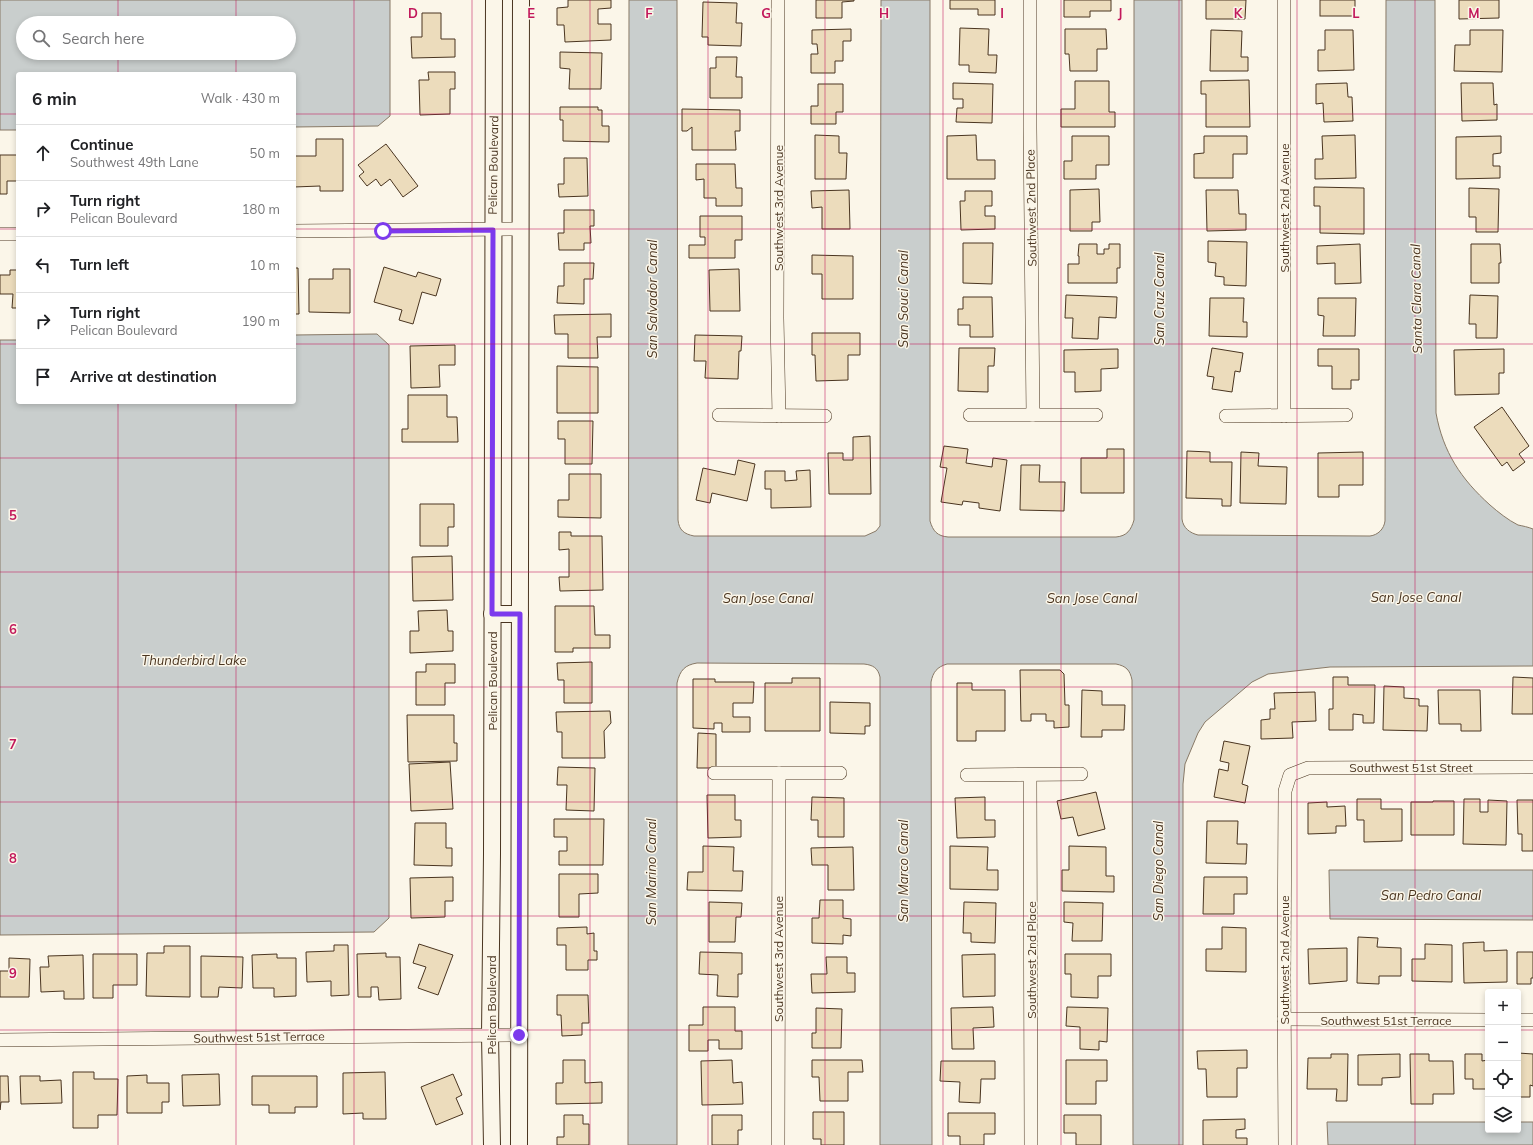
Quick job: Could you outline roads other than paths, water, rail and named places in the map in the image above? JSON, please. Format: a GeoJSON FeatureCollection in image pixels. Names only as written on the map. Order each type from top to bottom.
{"type":"FeatureCollection","features":[{"type":"Feature","properties":{"kind":"street","name":"Pelican Boulevard"},"geometry":{"type":"LineString","coordinates":[[492,1145],[490,1035],[492,854],[494,0]]}},
{"type":"Feature","properties":{"kind":"street"},"geometry":{"type":"LineString","coordinates":[[519,1145],[521,0]]}},
{"type":"Feature","properties":{"kind":"street","name":"Southwest 3rd Avenue"},"geometry":{"type":"LineString","coordinates":[[778,0],[777,318],[779,416]]}},
{"type":"Feature","properties":{"kind":"street","name":"Southwest 2nd Place"},"geometry":{"type":"LineString","coordinates":[[1030,0],[1033,415]]}},
{"type":"Feature","properties":{"kind":"street","name":"Southwest 2nd Avenue"},"geometry":{"type":"LineString","coordinates":[[1284,0],[1284,416]]}},
{"type":"Feature","properties":{"kind":"street"},"geometry":{"type":"LineString","coordinates":[[296,231],[521,229]]}},
{"type":"Feature","properties":{"kind":"street"},"geometry":{"type":"LineString","coordinates":[[0,234],[16,234]]}},
{"type":"Feature","properties":{"kind":"street"},"geometry":{"type":"LineString","coordinates":[[719,415],[825,416]]}},
{"type":"Feature","properties":{"kind":"street"},"geometry":{"type":"LineString","coordinates":[[970,415],[1096,415]]}},
{"type":"Feature","properties":{"kind":"street"},"geometry":{"type":"LineString","coordinates":[[1226,416],[1346,415]]}},
{"type":"Feature","properties":{"kind":"street"},"geometry":{"type":"LineString","coordinates":[[492,614],[520,614]]}},
{"type":"Feature","properties":{"kind":"street","name":"Southwest 51st Street"},"geometry":{"type":"LineString","coordinates":[[1290,775],[1308,768],[1533,767]]}},
{"type":"Feature","properties":{"kind":"street","name":"Southwest 3rd Avenue"},"geometry":{"type":"LineString","coordinates":[[778,1145],[779,773]]}},
{"type":"Feature","properties":{"kind":"street"},"geometry":{"type":"LineString","coordinates":[[714,774],[840,773]]}},
{"type":"Feature","properties":{"kind":"street"},"geometry":{"type":"LineString","coordinates":[[967,775],[1080,774]]}},
{"type":"Feature","properties":{"kind":"street","name":"Southwest 2nd Place"},"geometry":{"type":"LineString","coordinates":[[1030,775],[1031,1145]]}},
{"type":"Feature","properties":{"kind":"street","name":"Southwest 2nd Avenue"},"geometry":{"type":"LineString","coordinates":[[1285,1145],[1285,791],[1290,775]]}},
{"type":"Feature","properties":{"kind":"street","name":"Southwest 51st Terrace"},"geometry":{"type":"LineString","coordinates":[[1284,1019],[1485,1020]]}},
{"type":"Feature","properties":{"kind":"street"},"geometry":{"type":"LineString","coordinates":[[1521,1020],[1533,1020]]}},
{"type":"Feature","properties":{"kind":"street","name":"Southwest 51st Terrace"},"geometry":{"type":"LineString","coordinates":[[0,1040],[519,1035]]}},
{"type":"Feature","properties":{"kind":"water"},"geometry":{"type":"Polygon","coordinates":[[[0,0],[390,0],[390,116],[378,126],[296,127],[296,72],[16,72],[16,130],[0,130],[0,0]]]}},
{"type":"Feature","properties":{"kind":"water"},"geometry":{"type":"Polygon","coordinates":[[[629,0],[677,0],[678,520],[683,531],[694,536],[865,536],[876,531],[880,526],[881,0],[930,0],[931,525],[938,534],[948,537],[1116,537],[1126,534],[1134,520],[1134,0],[1182,0],[1182,519],[1184,525],[1192,533],[1198,535],[1370,536],[1380,531],[1385,521],[1386,0],[1435,0],[1436,413],[1443,440],[1455,464],[1470,485],[1490,505],[1507,518],[1518,525],[1533,529],[1533,666],[1330,667],[1268,674],[1252,682],[1205,722],[1198,733],[1185,764],[1183,784],[1183,1145],[1133,1145],[1132,680],[1127,669],[1116,664],[947,664],[938,668],[934,673],[931,682],[932,1145],[880,1145],[880,677],[878,671],[870,665],[864,664],[697,663],[689,665],[681,671],[677,683],[677,1145],[628,1145],[629,0]]]}},
{"type":"Feature","properties":{"kind":"water","name":"Thunderbird Lake"},"geometry":{"type":"Polygon","coordinates":[[[377,334],[389,345],[389,918],[374,932],[0,935],[0,340],[16,340],[16,404],[296,404],[296,335],[377,334]]]}},
{"type":"Feature","properties":{"kind":"water","name":"San Pedro Canal"},"geometry":{"type":"Polygon","coordinates":[[[1329,870],[1533,870],[1533,920],[1330,919],[1329,870]]]}},
{"type":"Feature","properties":{"kind":"water"},"geometry":{"type":"Polygon","coordinates":[[[1327,1122],[1485,1122],[1485,1133],[1521,1133],[1521,1122],[1533,1122],[1533,1145],[1328,1145],[1327,1122]]]}},
{"type":"Feature","properties":{"kind":"water label","name":"San Salvador Canal"},"geometry":{"type":"Point","coordinates":[652,299]}},
{"type":"Feature","properties":{"kind":"water label","name":"San Souci Canal"},"geometry":{"type":"Point","coordinates":[903,299]}},
{"type":"Feature","properties":{"kind":"water label","name":"San Cruz Canal"},"geometry":{"type":"Point","coordinates":[1159,299]}},
{"type":"Feature","properties":{"kind":"water label","name":"Santa Clara Canal"},"geometry":{"type":"Point","coordinates":[1416,299]}},
{"type":"Feature","properties":{"kind":"water label","name":"San Jose Canal"},"geometry":{"type":"Point","coordinates":[1416,597]}},
{"type":"Feature","properties":{"kind":"water label","name":"San Jose Canal"},"geometry":{"type":"Point","coordinates":[768,598]}},
{"type":"Feature","properties":{"kind":"water label","name":"San Jose Canal"},"geometry":{"type":"Point","coordinates":[1092,598]}},
{"type":"Feature","properties":{"kind":"water label","name":"San Marco Canal"},"geometry":{"type":"Point","coordinates":[903,871]}},
{"type":"Feature","properties":{"kind":"water label","name":"San Diego Canal"},"geometry":{"type":"Point","coordinates":[1158,871]}},
{"type":"Feature","properties":{"kind":"water label","name":"San Marino Canal"},"geometry":{"type":"Point","coordinates":[651,872]}}]}
